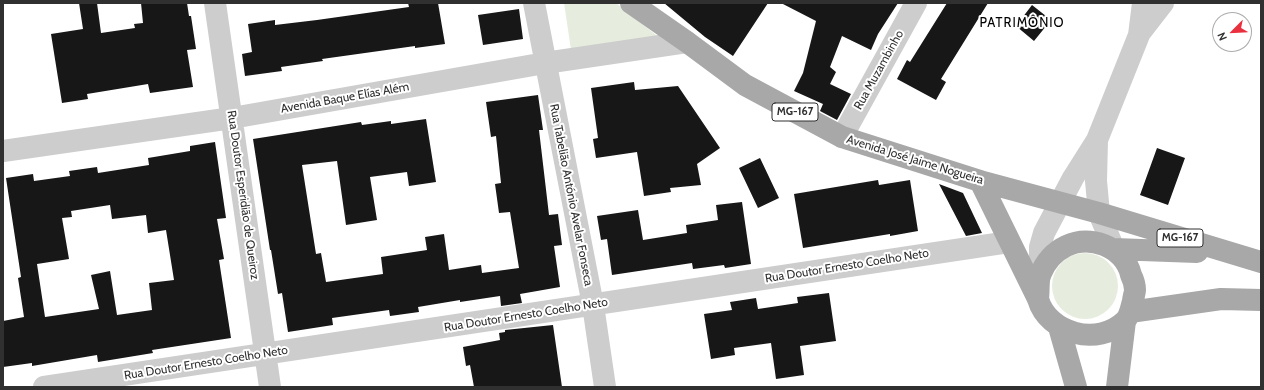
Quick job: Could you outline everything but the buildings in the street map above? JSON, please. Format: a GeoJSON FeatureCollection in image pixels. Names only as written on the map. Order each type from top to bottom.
{"type":"FeatureCollection","features":[{"type":"Feature","properties":{"kind":"main road","name":"Avenida José Jaime Nogueira"},"geometry":{"type":"LineString","coordinates":[[631,3],[745,85],[842,138],[980,181],[1099,213],[1261,262]]}},
{"type":"Feature","properties":{"kind":"main road"},"geometry":{"type":"LineString","coordinates":[[980,181],[1038,299],[1041,309],[1049,319],[1075,334],[1093,335],[1110,330],[1127,316],[1221,299],[1261,300]]}},
{"type":"Feature","properties":{"kind":"main road","name":"MG-167"},"geometry":{"type":"LineString","coordinates":[[1038,299],[1040,276],[1051,256],[1070,244],[1093,241],[1114,249],[1129,267],[1135,290],[1127,316]]}},
{"type":"Feature","properties":{"kind":"main road","name":"Avenida José Jaime Nogueira"},"geometry":{"type":"LineString","coordinates":[[1114,249],[1230,253]]}},
{"type":"Feature","properties":{"kind":"main road"},"geometry":{"type":"LineString","coordinates":[[1117,387],[1127,316]]}},
{"type":"Feature","properties":{"kind":"main road"},"geometry":{"type":"LineString","coordinates":[[1059,326],[1076,387]]}},
{"type":"Feature","properties":{"kind":"street","name":"Rua Doutor Esperidião de Queiroz"},"geometry":{"type":"LineString","coordinates":[[215,3],[270,387]]}},
{"type":"Feature","properties":{"kind":"street","name":"Rua Tabelião António Avelar Fonseca"},"geometry":{"type":"LineString","coordinates":[[534,3],[593,304],[605,387]]}},
{"type":"Feature","properties":{"kind":"street","name":"Rua Muzambinho"},"geometry":{"type":"LineString","coordinates":[[842,138],[916,3]]}},
{"type":"Feature","properties":{"kind":"street"},"geometry":{"type":"LineString","coordinates":[[1040,276],[1040,247],[1044,233],[1059,203],[1097,140],[1139,35],[1143,3]]}},
{"type":"Feature","properties":{"kind":"street"},"geometry":{"type":"LineString","coordinates":[[1139,35],[1163,3]]}},
{"type":"Feature","properties":{"kind":"street","name":"Avenida Baque Elías Além"},"geometry":{"type":"LineString","coordinates":[[3,151],[232,118],[545,62],[687,42]]}},
{"type":"Feature","properties":{"kind":"street"},"geometry":{"type":"LineString","coordinates":[[1097,140],[1096,181],[1099,213],[1114,249]]}},
{"type":"Feature","properties":{"kind":"street","name":"Rua Doutor Ernesto Coelho Neto"},"geometry":{"type":"LineString","coordinates":[[44,387],[1009,242]]}},
{"type":"Feature","properties":{"kind":"green space"},"geometry":{"type":"Polygon","coordinates":[[[564,3],[616,3],[661,39],[571,50],[564,3]]]}},
{"type":"Feature","properties":{"kind":"green space"},"geometry":{"type":"Polygon","coordinates":[[[1085,253],[1097,256],[1108,263],[1115,274],[1118,286],[1115,298],[1108,309],[1097,316],[1085,319],[1073,316],[1062,309],[1055,298],[1052,286],[1055,274],[1062,263],[1073,256],[1085,253]]]}},
{"type":"Feature","properties":{"kind":"district","name":"PATRIMÔNIO"},"geometry":{"type":"Point","coordinates":[1022,23]}}]}
